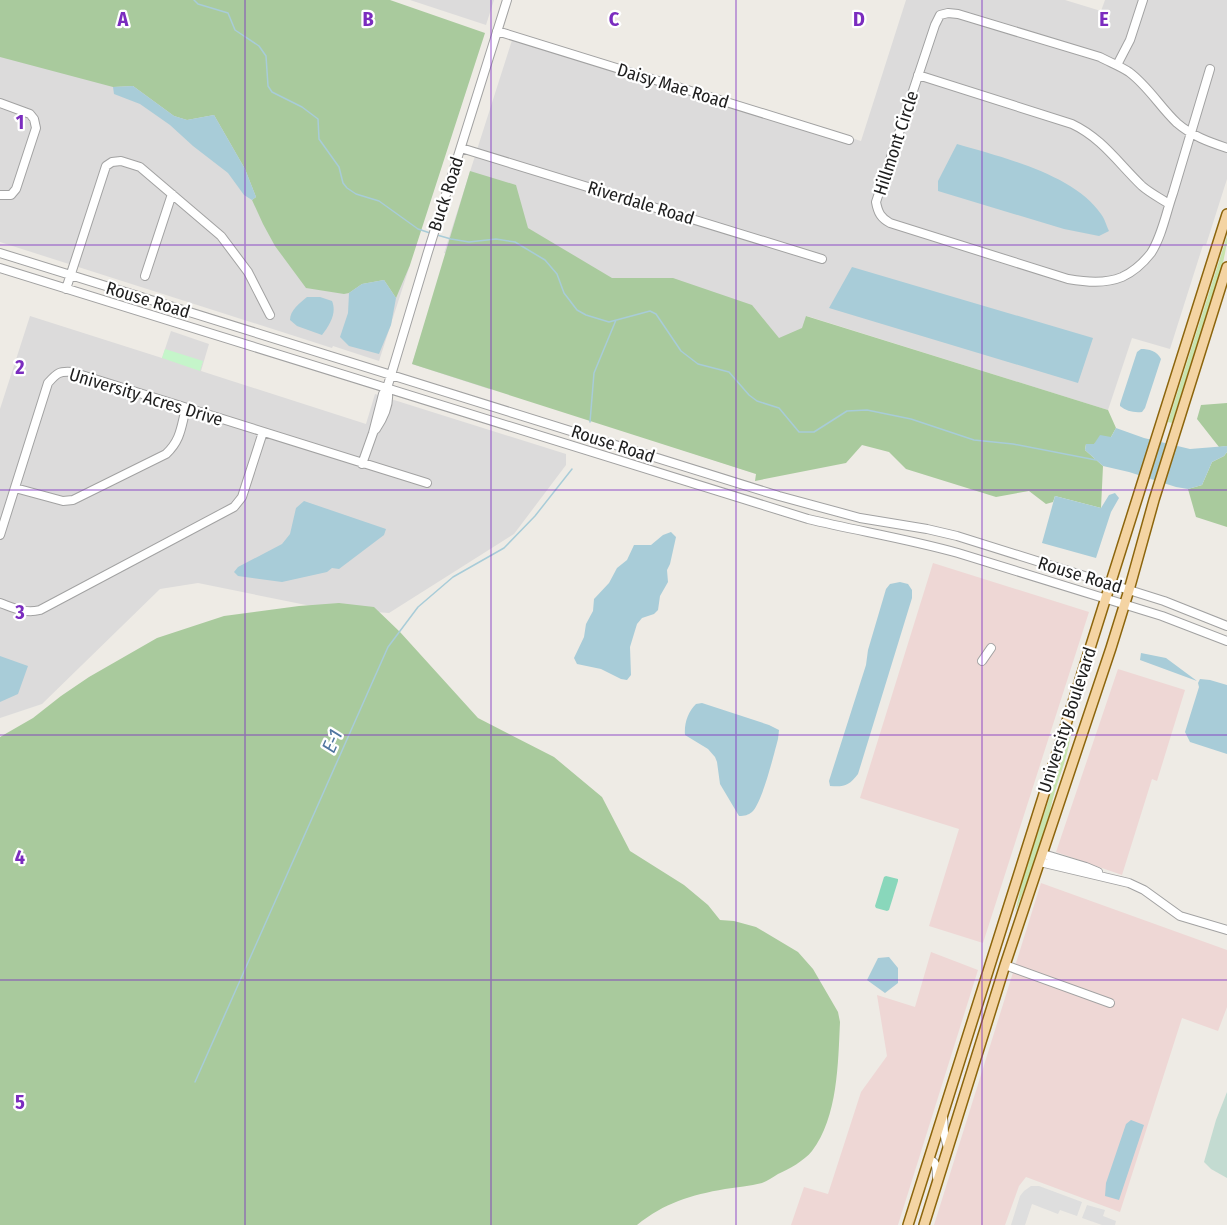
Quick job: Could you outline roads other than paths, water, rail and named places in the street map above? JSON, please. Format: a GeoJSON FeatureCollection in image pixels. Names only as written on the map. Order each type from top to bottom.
{"type":"FeatureCollection","features":[{"type":"Feature","properties":{"kind":"main road","name":"University Boulevard"},"geometry":{"type":"LineString","coordinates":[[908,1225],[1227,214]]}},
{"type":"Feature","properties":{"kind":"main road","name":"University Boulevard"},"geometry":{"type":"LineString","coordinates":[[924,1225],[1005,965],[1129,590],[1154,500],[1227,267]]}},
{"type":"Feature","properties":{"kind":"main road"},"geometry":{"type":"LineString","coordinates":[[1003,921],[1000,954],[1005,965]]}},
{"type":"Feature","properties":{"kind":"main road"},"geometry":{"type":"LineString","coordinates":[[992,958],[996,975],[995,999]]}},
{"type":"Feature","properties":{"kind":"street","name":"Buck Road"},"geometry":{"type":"LineString","coordinates":[[362,464],[390,396],[387,388],[507,0]]}},
{"type":"Feature","properties":{"kind":"street"},"geometry":{"type":"LineString","coordinates":[[1117,65],[1130,40],[1143,0]]}},
{"type":"Feature","properties":{"kind":"street","name":"Hillmont Circle"},"geometry":{"type":"LineString","coordinates":[[1191,133],[1159,237],[1150,254],[1138,267],[1123,277],[1108,281],[1090,282],[1068,279],[890,223],[883,219],[878,211],[876,202],[935,25],[940,15],[948,13],[958,14],[1089,54],[1117,65],[1141,83],[1177,123],[1203,141],[1227,148]]}},
{"type":"Feature","properties":{"kind":"street","name":"Daisy Mae Road"},"geometry":{"type":"LineString","coordinates":[[497,31],[849,140]]}},
{"type":"Feature","properties":{"kind":"street"},"geometry":{"type":"LineString","coordinates":[[1191,133],[1210,69]]}},
{"type":"Feature","properties":{"kind":"street"},"geometry":{"type":"LineString","coordinates":[[918,75],[1085,130],[1143,187],[1169,204]]}},
{"type":"Feature","properties":{"kind":"street"},"geometry":{"type":"LineString","coordinates":[[0,103],[30,114],[36,128],[16,189],[11,195],[0,195]]}},
{"type":"Feature","properties":{"kind":"street","name":"Riverdale Road"},"geometry":{"type":"LineString","coordinates":[[461,148],[822,259]]}},
{"type":"Feature","properties":{"kind":"street"},"geometry":{"type":"LineString","coordinates":[[66,289],[105,166],[121,161],[140,167],[221,236],[248,272],[270,315]]}},
{"type":"Feature","properties":{"kind":"street"},"geometry":{"type":"LineString","coordinates":[[146,276],[172,194]]}},
{"type":"Feature","properties":{"kind":"street","name":"Rouse Road"},"geometry":{"type":"LineString","coordinates":[[0,253],[812,506],[860,518],[947,534],[1185,608],[1227,626]]}},
{"type":"Feature","properties":{"kind":"street","name":"Rouse Road"},"geometry":{"type":"LineString","coordinates":[[0,268],[808,519],[927,544],[1182,623],[1227,641]]}},
{"type":"Feature","properties":{"kind":"street","name":"University Acres Drive"},"geometry":{"type":"LineString","coordinates":[[0,535],[48,383],[56,374],[63,371],[427,483]]}},
{"type":"Feature","properties":{"kind":"street"},"geometry":{"type":"LineString","coordinates":[[15,488],[63,501],[73,500],[166,454],[174,447],[178,438],[186,408]]}},
{"type":"Feature","properties":{"kind":"street"},"geometry":{"type":"LineString","coordinates":[[0,603],[25,612],[40,610],[234,507],[242,497],[263,432]]}},
{"type":"Feature","properties":{"kind":"street"},"geometry":{"type":"LineString","coordinates":[[808,519],[812,506]]}},
{"type":"Feature","properties":{"kind":"street"},"geometry":{"type":"LineString","coordinates":[[982,662],[991,648]]}},
{"type":"Feature","properties":{"kind":"street"},"geometry":{"type":"LineString","coordinates":[[1042,858],[1084,873],[1129,883],[1144,890],[1180,915],[1227,930]]}},
{"type":"Feature","properties":{"kind":"street"},"geometry":{"type":"LineString","coordinates":[[1005,965],[1110,1003]]}},
{"type":"Feature","properties":{"kind":"street"},"geometry":{"type":"LineString","coordinates":[[943,1113],[944,1133],[948,1148]]}},
{"type":"Feature","properties":{"kind":"street"},"geometry":{"type":"LineString","coordinates":[[929,1159],[936,1166],[938,1181]]}},
{"type":"Feature","properties":{"kind":"water"},"geometry":{"type":"Polygon","coordinates":[[[133,86],[174,116],[187,120],[214,115],[245,169],[256,197],[252,200],[244,195],[228,173],[170,125],[140,104],[114,94],[113,87],[133,86]]]}},
{"type":"Feature","properties":{"kind":"water"},"geometry":{"type":"Polygon","coordinates":[[[957,144],[1015,161],[1073,188],[1089,200],[1101,214],[1109,231],[1099,236],[1064,229],[938,191],[938,181],[957,144]]]}},
{"type":"Feature","properties":{"kind":"water"},"geometry":{"type":"Polygon","coordinates":[[[852,267],[1093,338],[1078,383],[829,308],[852,267]]]}},
{"type":"Feature","properties":{"kind":"water"},"geometry":{"type":"Polygon","coordinates":[[[384,280],[396,298],[391,325],[379,354],[349,346],[340,337],[348,313],[349,293],[362,284],[384,280]]]}},
{"type":"Feature","properties":{"kind":"water"},"geometry":{"type":"Polygon","coordinates":[[[307,297],[320,297],[332,301],[334,310],[332,319],[322,335],[297,326],[290,320],[294,310],[307,297]]]}},
{"type":"Feature","properties":{"kind":"water"},"geometry":{"type":"Polygon","coordinates":[[[1141,349],[1152,351],[1161,359],[1145,408],[1142,412],[1136,412],[1125,409],[1120,404],[1137,352],[1141,349]]]}},
{"type":"Feature","properties":{"kind":"water"},"geometry":{"type":"Polygon","coordinates":[[[1116,428],[1144,438],[1190,449],[1227,446],[1227,452],[1212,462],[1202,485],[1188,489],[1176,487],[1103,466],[1085,450],[1086,444],[1094,444],[1100,435],[1111,437],[1116,428]]]}},
{"type":"Feature","properties":{"kind":"water"},"geometry":{"type":"Polygon","coordinates":[[[1115,493],[1119,498],[1111,512],[1096,558],[1042,543],[1055,496],[1101,508],[1109,495],[1115,493]]]}},
{"type":"Feature","properties":{"kind":"water"},"geometry":{"type":"Polygon","coordinates":[[[304,501],[386,529],[384,535],[339,569],[332,568],[327,572],[282,582],[238,576],[234,572],[238,567],[282,544],[290,534],[296,508],[304,501]]]}},
{"type":"Feature","properties":{"kind":"water"},"geometry":{"type":"Polygon","coordinates":[[[671,532],[676,537],[667,570],[668,582],[660,596],[658,610],[642,618],[637,624],[630,647],[631,675],[627,680],[621,679],[601,669],[577,664],[574,658],[593,611],[594,599],[609,583],[617,568],[627,560],[634,545],[651,545],[663,535],[671,532]]]}},
{"type":"Feature","properties":{"kind":"water"},"geometry":{"type":"Polygon","coordinates":[[[900,582],[908,584],[912,590],[912,598],[858,774],[846,785],[830,786],[829,781],[866,665],[868,650],[886,589],[890,584],[900,582]]]}},
{"type":"Feature","properties":{"kind":"water"},"geometry":{"type":"Polygon","coordinates":[[[1141,653],[1166,658],[1197,681],[1140,660],[1141,653]]]}},
{"type":"Feature","properties":{"kind":"water"},"geometry":{"type":"Polygon","coordinates":[[[0,656],[28,666],[18,694],[0,702],[0,656]]]}},
{"type":"Feature","properties":{"kind":"water"},"geometry":{"type":"Polygon","coordinates":[[[1200,679],[1227,685],[1227,754],[1190,742],[1185,732],[1200,679]]]}},
{"type":"Feature","properties":{"kind":"water"},"geometry":{"type":"Polygon","coordinates":[[[702,703],[779,730],[764,789],[756,807],[748,815],[739,816],[720,784],[715,757],[708,749],[685,735],[689,714],[696,704],[702,703]]]}},
{"type":"Feature","properties":{"kind":"water"},"geometry":{"type":"Polygon","coordinates":[[[889,957],[898,968],[898,983],[885,993],[867,980],[878,958],[889,957]]]}},
{"type":"Feature","properties":{"kind":"water"},"geometry":{"type":"Polygon","coordinates":[[[1131,1120],[1144,1125],[1119,1200],[1105,1196],[1106,1183],[1126,1124],[1131,1120]]]}},
{"type":"Feature","properties":{"kind":"waterway"},"geometry":{"type":"LineString","coordinates":[[194,0],[198,4],[228,13],[235,30],[259,46],[266,56],[268,86],[272,92],[302,107],[318,119],[319,139],[339,167],[343,183],[347,188],[356,194],[379,201],[418,229],[430,233]]}},
{"type":"Feature","properties":{"kind":"waterway"},"geometry":{"type":"LineString","coordinates":[[437,235],[469,242],[496,239],[515,242],[545,260],[557,274],[564,293],[577,310],[586,315],[609,322],[650,311],[656,314],[681,351],[698,364],[729,372],[757,401],[779,408],[799,432],[814,432],[847,411],[867,410],[911,419],[974,440],[1013,444],[1096,460]]}},
{"type":"Feature","properties":{"kind":"waterway","name":"E-1"},"geometry":{"type":"LineString","coordinates":[[590,422],[594,373],[616,320]]}},
{"type":"Feature","properties":{"kind":"waterway","name":"E-1"},"geometry":{"type":"LineString","coordinates":[[195,1082],[388,647],[418,607],[453,577],[504,548],[535,516],[572,469]]}}]}
